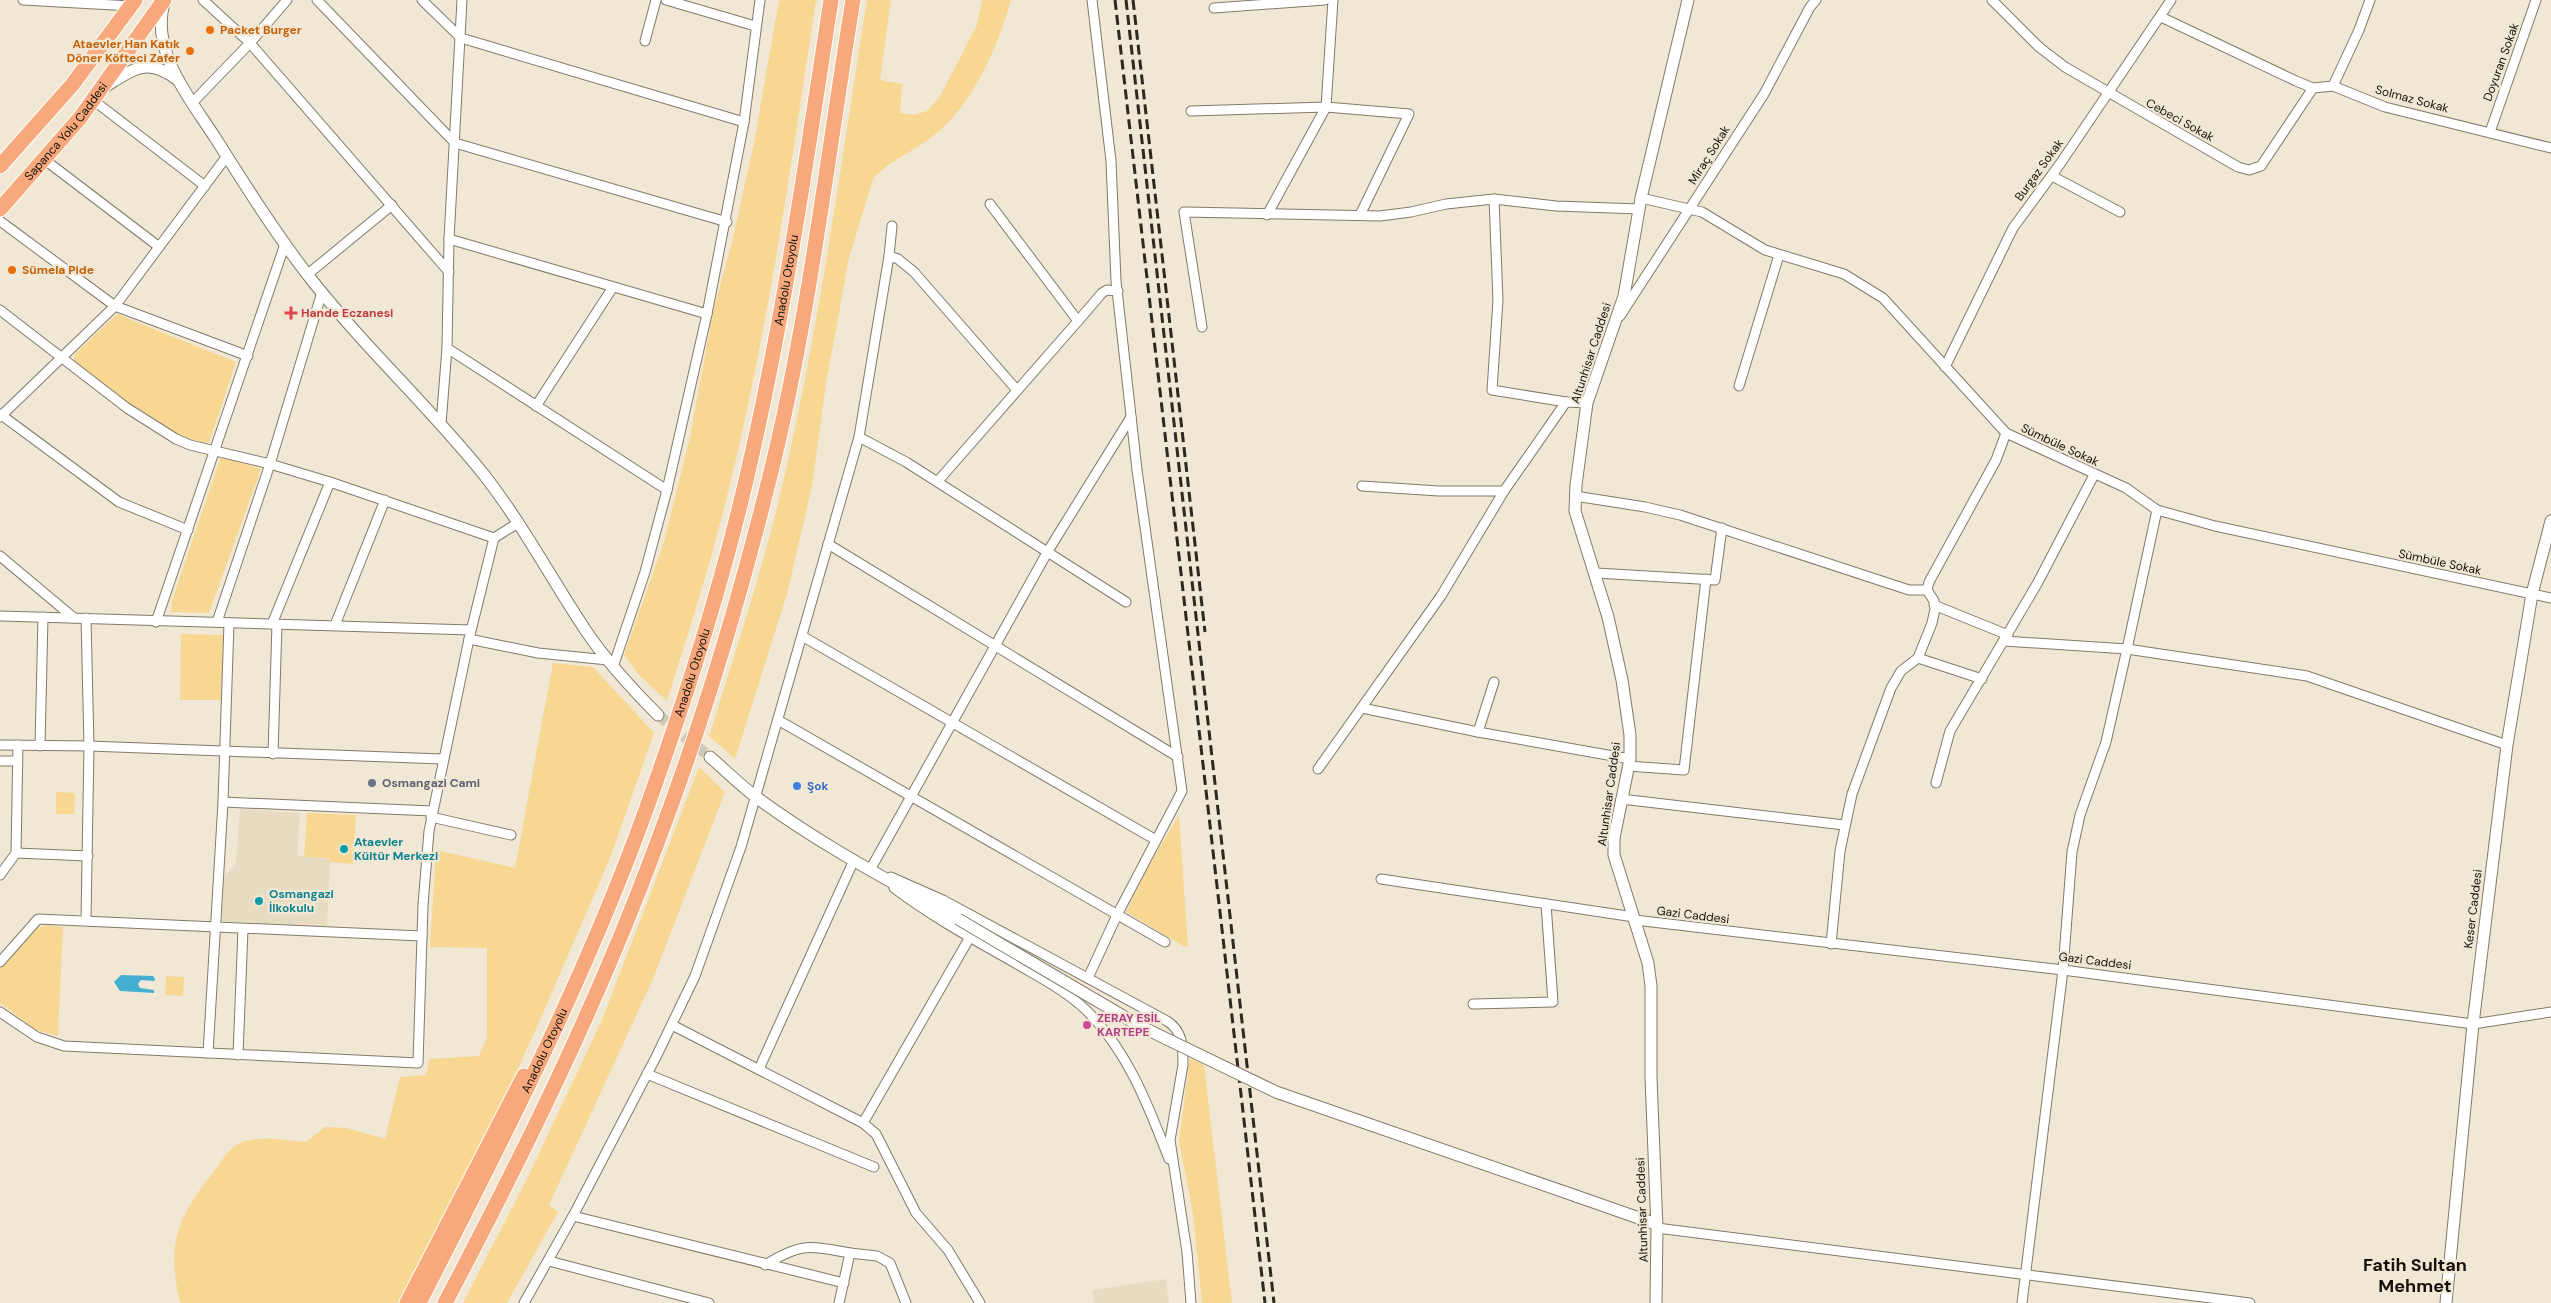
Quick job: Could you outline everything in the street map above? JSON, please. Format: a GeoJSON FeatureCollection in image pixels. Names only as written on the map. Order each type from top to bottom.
{"type":"FeatureCollection","features":[{"type":"Feature","properties":{"kind":"highway","name":"Sapanca Yolu Caddesi"},"geometry":{"type":"LineString","coordinates":[[1,212],[97,94],[165,0]]}},
{"type":"Feature","properties":{"kind":"highway","name":"Anadolu Otoyolu"},"geometry":{"type":"LineString","coordinates":[[420,1303],[519,1108],[583,964],[647,807],[707,622],[750,464],[784,297],[830,0]]}},
{"type":"Feature","properties":{"kind":"highway","name":"Anadolu Otoyolu"},"geometry":{"type":"LineString","coordinates":[[445,1303],[537,1120],[597,990],[670,807],[728,631],[770,475],[804,318],[853,0]]}},
{"type":"Feature","properties":{"kind":"highway","name":"Sapanca Yolu Caddesi"},"geometry":{"type":"LineString","coordinates":[[0,166],[72,85],[133,3]]}},
{"type":"Feature","properties":{"kind":"highway"},"geometry":{"type":"LineString","coordinates":[[407,1303],[583,964]]}},
{"type":"Feature","properties":{"kind":"street"},"geometry":{"type":"LineString","coordinates":[[23,0],[133,3]]}},
{"type":"Feature","properties":{"kind":"street"},"geometry":{"type":"LineString","coordinates":[[165,0],[161,14],[162,38],[180,81],[285,244],[322,292],[441,424],[486,478],[518,523],[587,633],[610,664],[658,715]]}},
{"type":"Feature","properties":{"kind":"street"},"geometry":{"type":"LineString","coordinates":[[202,0],[250,43],[448,272]]}},
{"type":"Feature","properties":{"kind":"street"},"geometry":{"type":"LineString","coordinates":[[193,102],[250,43],[287,0]]}},
{"type":"Feature","properties":{"kind":"street"},"geometry":{"type":"LineString","coordinates":[[317,0],[454,143],[727,222]]}},
{"type":"Feature","properties":{"kind":"street"},"geometry":{"type":"LineString","coordinates":[[422,0],[461,38],[744,122]]}},
{"type":"Feature","properties":{"kind":"street"},"geometry":{"type":"LineString","coordinates":[[441,424],[447,348],[448,272],[462,0]]}},
{"type":"Feature","properties":{"kind":"street"},"geometry":{"type":"LineString","coordinates":[[645,41],[656,0]]}},
{"type":"Feature","properties":{"kind":"street"},"geometry":{"type":"LineString","coordinates":[[666,0],[755,26]]}},
{"type":"Feature","properties":{"kind":"street"},"geometry":{"type":"LineString","coordinates":[[610,664],[645,572],[667,490],[707,314],[727,222],[744,122],[755,26],[760,0]]}},
{"type":"Feature","properties":{"kind":"street"},"geometry":{"type":"LineString","coordinates":[[1088,978],[1117,915],[1182,791],[1131,417],[1118,292],[1111,168],[1092,0]]}},
{"type":"Feature","properties":{"kind":"street"},"geometry":{"type":"LineString","coordinates":[[1214,8],[1325,0]]}},
{"type":"Feature","properties":{"kind":"street"},"geometry":{"type":"LineString","coordinates":[[1267,215],[1326,107],[1333,0]]}},
{"type":"Feature","properties":{"kind":"street","name":"Altunhisar Caddesi"},"geometry":{"type":"LineString","coordinates":[[1656,1303],[1657,1226],[1651,1078],[1652,986],[1648,963],[1614,854],[1614,838],[1629,762],[1630,735],[1622,680],[1596,573],[1578,523],[1575,496],[1587,403],[1617,321],[1640,203],[1688,0]]}},
{"type":"Feature","properties":{"kind":"street","name":"Miraç Sokak"},"geometry":{"type":"LineString","coordinates":[[1617,321],[1764,94],[1810,7],[1816,0]]}},
{"type":"Feature","properties":{"kind":"street","name":"Burgaz Sokak"},"geometry":{"type":"LineString","coordinates":[[1946,366],[2013,228],[2052,176],[2171,0]]}},
{"type":"Feature","properties":{"kind":"street","name":"Doyuran Sokak"},"geometry":{"type":"LineString","coordinates":[[2490,132],[2536,0]]}},
{"type":"Feature","properties":{"kind":"street"},"geometry":{"type":"LineString","coordinates":[[2332,86],[2359,30],[2368,1]]}},
{"type":"Feature","properties":{"kind":"street","name":"Cebeci Sokak"},"geometry":{"type":"LineString","coordinates":[[1999,2],[2054,60],[2242,168],[2255,170],[2261,166],[2313,88]]}},
{"type":"Feature","properties":{"kind":"street","name":"Solmaz Sokak"},"geometry":{"type":"LineString","coordinates":[[2161,17],[2296,82],[2313,88],[2332,86],[2385,107],[2551,148]]}},
{"type":"Feature","properties":{"kind":"street"},"geometry":{"type":"LineString","coordinates":[[180,81],[166,70],[155,66],[144,66],[132,69],[97,94],[205,186]]}},
{"type":"Feature","properties":{"kind":"street"},"geometry":{"type":"LineString","coordinates":[[1191,111],[1326,107],[1409,114],[1360,215]]}},
{"type":"Feature","properties":{"kind":"street"},"geometry":{"type":"LineString","coordinates":[[188,530],[119,502],[0,416],[115,306],[227,156]]}},
{"type":"Feature","properties":{"kind":"street"},"geometry":{"type":"LineString","coordinates":[[45,160],[158,246]]}},
{"type":"Feature","properties":{"kind":"street"},"geometry":{"type":"LineString","coordinates":[[2052,176],[2120,212]]}},
{"type":"Feature","properties":{"kind":"street"},"geometry":{"type":"LineString","coordinates":[[1494,199],[1498,300],[1492,390],[1566,402],[1587,403]]}},
{"type":"Feature","properties":{"kind":"street","name":"Sümbüle Sokak"},"geometry":{"type":"LineString","coordinates":[[1202,327],[1184,212],[1267,215],[1396,214],[1446,204],[1494,199],[1556,206],[1640,203],[1691,208],[1718,220],[1756,246],[1779,255],[1831,269],[1875,291],[1890,305],[2006,433],[2138,495],[2157,510],[2224,528],[2551,598]]}},
{"type":"Feature","properties":{"kind":"street"},"geometry":{"type":"LineString","coordinates":[[990,204],[1078,321]]}},
{"type":"Feature","properties":{"kind":"street"},"geometry":{"type":"LineString","coordinates":[[308,274],[392,205]]}},
{"type":"Feature","properties":{"kind":"street"},"geometry":{"type":"LineString","coordinates":[[1,212],[115,306],[248,356]]}},
{"type":"Feature","properties":{"kind":"street"},"geometry":{"type":"LineString","coordinates":[[524,1303],[573,1216],[672,1025],[695,976],[741,847],[858,437],[889,256],[892,226]]}},
{"type":"Feature","properties":{"kind":"street"},"geometry":{"type":"LineString","coordinates":[[450,239],[707,314]]}},
{"type":"Feature","properties":{"kind":"street"},"geometry":{"type":"LineString","coordinates":[[156,622],[285,244]]}},
{"type":"Feature","properties":{"kind":"street"},"geometry":{"type":"LineString","coordinates":[[1739,386],[1779,255]]}},
{"type":"Feature","properties":{"kind":"street"},"geometry":{"type":"LineString","coordinates":[[889,256],[898,259],[914,272],[1016,389]]}},
{"type":"Feature","properties":{"kind":"street"},"geometry":{"type":"LineString","coordinates":[[536,406],[613,287]]}},
{"type":"Feature","properties":{"kind":"street"},"geometry":{"type":"LineString","coordinates":[[938,482],[1016,389],[1102,293],[1107,290],[1118,292]]}},
{"type":"Feature","properties":{"kind":"street"},"geometry":{"type":"LineString","coordinates":[[217,622],[270,464],[322,292]]}},
{"type":"Feature","properties":{"kind":"street"},"geometry":{"type":"LineString","coordinates":[[0,310],[162,432],[190,445],[270,464],[330,482],[494,538]]}},
{"type":"Feature","properties":{"kind":"street"},"geometry":{"type":"LineString","coordinates":[[447,348],[667,490]]}},
{"type":"Feature","properties":{"kind":"street"},"geometry":{"type":"LineString","coordinates":[[1318,769],[1442,596],[1504,491],[1566,402]]}},
{"type":"Feature","properties":{"kind":"street"},"geometry":{"type":"LineString","coordinates":[[870,870],[1048,551],[1131,417]]}},
{"type":"Feature","properties":{"kind":"street"},"geometry":{"type":"LineString","coordinates":[[1831,944],[1844,825],[1852,794],[1883,706],[1901,671],[1918,658],[1932,623],[1934,605],[1927,590],[1928,582],[1996,460],[2006,433]]}},
{"type":"Feature","properties":{"kind":"street"},"geometry":{"type":"LineString","coordinates":[[858,437],[906,462],[1126,602]]}},
{"type":"Feature","properties":{"kind":"street"},"geometry":{"type":"LineString","coordinates":[[1936,783],[1950,731],[2006,638],[2094,475]]}},
{"type":"Feature","properties":{"kind":"street"},"geometry":{"type":"LineString","coordinates":[[273,754],[274,624],[330,482]]}},
{"type":"Feature","properties":{"kind":"street"},"geometry":{"type":"LineString","coordinates":[[1362,486],[1439,491],[1504,491]]}},
{"type":"Feature","properties":{"kind":"street"},"geometry":{"type":"LineString","coordinates":[[1575,496],[1645,507],[1722,528],[1790,553],[1909,590],[1927,590]]}},
{"type":"Feature","properties":{"kind":"street"},"geometry":{"type":"LineString","coordinates":[[335,626],[385,500]]}},
{"type":"Feature","properties":{"kind":"street"},"geometry":{"type":"LineString","coordinates":[[2022,1303],[2064,970],[2072,852],[2080,815],[2106,742],[2157,510]]}},
{"type":"Feature","properties":{"kind":"street","name":"Keser Caddesi"},"geometry":{"type":"LineString","coordinates":[[2449,1303],[2473,1024],[2507,745],[2532,594],[2551,521]]}},
{"type":"Feature","properties":{"kind":"street"},"geometry":{"type":"LineString","coordinates":[[0,1012],[29,1033],[52,1044],[208,1054],[418,1063],[426,866],[432,814],[442,759],[494,538],[518,523]]}},
{"type":"Feature","properties":{"kind":"street"},"geometry":{"type":"LineString","coordinates":[[1596,573],[1715,580],[1722,528]]}},
{"type":"Feature","properties":{"kind":"street"},"geometry":{"type":"LineString","coordinates":[[828,544],[1178,757]]}},
{"type":"Feature","properties":{"kind":"street"},"geometry":{"type":"LineString","coordinates":[[0,556],[74,618]]}},
{"type":"Feature","properties":{"kind":"street"},"geometry":{"type":"LineString","coordinates":[[1362,708],[1629,762],[1684,770],[1706,579]]}},
{"type":"Feature","properties":{"kind":"street"},"geometry":{"type":"LineString","coordinates":[[1934,605],[2006,638],[2127,649],[2307,676],[2507,745]]}},
{"type":"Feature","properties":{"kind":"street"},"geometry":{"type":"LineString","coordinates":[[0,616],[335,626],[470,634],[538,653],[610,664]]}},
{"type":"Feature","properties":{"kind":"street"},"geometry":{"type":"LineString","coordinates":[[40,746],[43,617]]}},
{"type":"Feature","properties":{"kind":"street"},"geometry":{"type":"LineString","coordinates":[[86,618],[89,746],[86,920]]}},
{"type":"Feature","properties":{"kind":"street"},"geometry":{"type":"LineString","coordinates":[[208,1054],[214,927],[223,802],[229,623]]}},
{"type":"Feature","properties":{"kind":"street"},"geometry":{"type":"LineString","coordinates":[[802,636],[1156,840]]}},
{"type":"Feature","properties":{"kind":"street"},"geometry":{"type":"LineString","coordinates":[[1918,658],[1982,679]]}},
{"type":"Feature","properties":{"kind":"street"},"geometry":{"type":"LineString","coordinates":[[1478,732],[1494,682]]}},
{"type":"Feature","properties":{"kind":"street"},"geometry":{"type":"LineString","coordinates":[[778,720],[1165,942]]}},
{"type":"Feature","properties":{"kind":"street"},"geometry":{"type":"LineString","coordinates":[[0,745],[89,746],[442,759]]}},
{"type":"Feature","properties":{"kind":"street"},"geometry":{"type":"LineString","coordinates":[[0,875],[16,853],[18,746]]}},
{"type":"Feature","properties":{"kind":"street"},"geometry":{"type":"LineString","coordinates":[[710,757],[756,797],[870,870],[958,919],[1140,1026],[1276,1092],[1657,1226],[2250,1303]]}},
{"type":"Feature","properties":{"kind":"street"},"geometry":{"type":"LineString","coordinates":[[0,761],[17,761]]}},
{"type":"Feature","properties":{"kind":"street"},"geometry":{"type":"LineString","coordinates":[[1621,799],[1844,825]]}},
{"type":"Feature","properties":{"kind":"street"},"geometry":{"type":"LineString","coordinates":[[223,802],[432,814],[511,835]]}},
{"type":"Feature","properties":{"kind":"street"},"geometry":{"type":"LineString","coordinates":[[16,853],[88,856]]}},
{"type":"Feature","properties":{"kind":"street"},"geometry":{"type":"LineString","coordinates":[[758,1070],[854,860]]}},
{"type":"Feature","properties":{"kind":"street"},"geometry":{"type":"LineString","coordinates":[[870,870],[920,906],[1055,987],[1094,1018],[1131,1070],[1152,1114],[1173,1171]]}},
{"type":"Feature","properties":{"kind":"street"},"geometry":{"type":"LineString","coordinates":[[870,870],[929,893],[1167,1021],[1178,1030],[1183,1052],[1183,1065],[1171,1128],[1173,1171],[1183,1224],[1191,1303]]}},
{"type":"Feature","properties":{"kind":"street","name":"Gazi Caddesi"},"geometry":{"type":"LineString","coordinates":[[1381,879],[1634,918],[1831,944],[2064,970],[2473,1024],[2551,1012]]}},
{"type":"Feature","properties":{"kind":"street"},"geometry":{"type":"LineString","coordinates":[[1473,1004],[1553,1002],[1546,904]]}},
{"type":"Feature","properties":{"kind":"street"},"geometry":{"type":"LineString","coordinates":[[0,962],[38,919],[422,936]]}},
{"type":"Feature","properties":{"kind":"street"},"geometry":{"type":"LineString","coordinates":[[238,1055],[242,929]]}},
{"type":"Feature","properties":{"kind":"street"},"geometry":{"type":"LineString","coordinates":[[863,1123],[970,937]]}},
{"type":"Feature","properties":{"kind":"street"},"geometry":{"type":"LineString","coordinates":[[672,1025],[863,1123],[876,1134],[916,1213],[948,1250],[980,1303]]}},
{"type":"Feature","properties":{"kind":"street"},"geometry":{"type":"LineString","coordinates":[[647,1074],[874,1167]]}},
{"type":"Feature","properties":{"kind":"street"},"geometry":{"type":"LineString","coordinates":[[573,1216],[766,1265],[844,1282]]}},
{"type":"Feature","properties":{"kind":"street"},"geometry":{"type":"LineString","coordinates":[[766,1265],[791,1250],[805,1246],[877,1256],[890,1263],[906,1303]]}},
{"type":"Feature","properties":{"kind":"street"},"geometry":{"type":"LineString","coordinates":[[839,1303],[850,1253]]}},
{"type":"Feature","properties":{"kind":"street"},"geometry":{"type":"LineString","coordinates":[[548,1261],[709,1303]]}},
{"type":"Feature","properties":{"kind":"shaded area"},"geometry":{"type":"Polygon","coordinates":[[[779,0],[816,0],[785,202],[762,336],[734,469],[705,577],[667,701],[640,676],[624,655],[664,542],[690,437],[713,312],[732,242],[754,143],[779,0]]]}},
{"type":"Feature","properties":{"kind":"shaded area"},"geometry":{"type":"Polygon","coordinates":[[[867,0],[891,0],[880,80],[902,84],[900,113],[914,115],[927,111],[939,98],[977,25],[982,0],[1011,0],[991,56],[982,75],[960,109],[932,137],[893,162],[873,179],[849,258],[826,384],[812,486],[787,594],[735,759],[709,736],[763,562],[792,442],[817,316],[867,0]]]}},
{"type":"Feature","properties":{"kind":"shaded area"},"geometry":{"type":"Polygon","coordinates":[[[117,314],[236,362],[209,443],[174,432],[156,422],[138,411],[74,362],[74,355],[117,314]]]}},
{"type":"Feature","properties":{"kind":"shaded area"},"geometry":{"type":"Polygon","coordinates":[[[221,456],[261,469],[209,613],[171,612],[172,601],[221,456]]]}},
{"type":"Feature","properties":{"kind":"shaded area"},"geometry":{"type":"Polygon","coordinates":[[[181,634],[223,635],[221,700],[180,700],[181,634]]]}},
{"type":"Feature","properties":{"kind":"shaded area"},"geometry":{"type":"Polygon","coordinates":[[[553,663],[593,667],[654,733],[610,858],[537,1027],[505,1096],[399,1303],[180,1303],[174,1263],[178,1231],[184,1216],[202,1186],[231,1149],[246,1141],[263,1138],[306,1142],[325,1127],[347,1128],[385,1139],[400,1077],[426,1075],[429,1059],[479,1056],[487,1037],[487,948],[430,947],[436,850],[515,868],[553,663]]]}},
{"type":"Feature","properties":{"kind":"shaded area"},"geometry":{"type":"Polygon","coordinates":[[[699,767],[725,792],[653,979],[549,1205],[558,1212],[507,1303],[463,1303],[527,1179],[602,1020],[699,767]]]}},
{"type":"Feature","properties":{"kind":"shaded area"},"geometry":{"type":"Polygon","coordinates":[[[56,792],[75,793],[74,814],[56,814],[56,792]]]}},
{"type":"Feature","properties":{"kind":"shaded area"},"geometry":{"type":"Polygon","coordinates":[[[240,809],[300,813],[297,856],[330,859],[327,928],[221,921],[224,876],[236,864],[240,809]]]}},
{"type":"Feature","properties":{"kind":"shaded area"},"geometry":{"type":"Polygon","coordinates":[[[307,813],[356,815],[353,864],[330,862],[329,858],[304,857],[307,813]]]}},
{"type":"Feature","properties":{"kind":"shaded area"},"geometry":{"type":"Polygon","coordinates":[[[1179,815],[1188,947],[1126,912],[1146,871],[1179,815]]]}},
{"type":"Feature","properties":{"kind":"shaded area"},"geometry":{"type":"Polygon","coordinates":[[[46,925],[63,927],[58,1036],[36,1030],[0,1003],[0,969],[35,929],[46,925]]]}},
{"type":"Feature","properties":{"kind":"shaded area"},"geometry":{"type":"Polygon","coordinates":[[[166,976],[184,977],[183,996],[165,995],[166,976]]]}},
{"type":"Feature","properties":{"kind":"shaded area"},"geometry":{"type":"Polygon","coordinates":[[[1190,1058],[1204,1065],[1232,1303],[1202,1303],[1193,1214],[1179,1141],[1190,1058]]]}},
{"type":"Feature","properties":{"kind":"shaded area"},"geometry":{"type":"Polygon","coordinates":[[[1166,1279],[1169,1303],[1094,1303],[1092,1290],[1166,1279]]]}},
{"type":"Feature","properties":{"kind":"water"},"geometry":{"type":"Polygon","coordinates":[[[121,975],[153,976],[154,981],[141,980],[138,984],[140,988],[154,990],[154,993],[120,991],[114,982],[121,975]]]}},
{"type":"Feature","properties":{"kind":"tunnel"},"geometry":{"type":"LineString","coordinates":[[658,715],[710,757]]}},
{"type":"Feature","properties":{"kind":"railway"},"geometry":{"type":"LineString","coordinates":[[1115,0],[1265,1303]]}},
{"type":"Feature","properties":{"kind":"railway"},"geometry":{"type":"LineString","coordinates":[[1126,0],[1274,1303]]}},
{"type":"Feature","properties":{"kind":"railway"},"geometry":{"type":"LineString","coordinates":[[1133,0],[1205,632]]}},
{"type":"Feature","properties":{"kind":"place","name":"Packet Burger"},"geometry":{"type":"Point","coordinates":[210,30]}},
{"type":"Feature","properties":{"kind":"place","name":"Ataevler Han Katık Döner Köfteci Zafer"},"geometry":{"type":"Point","coordinates":[190,51]}},
{"type":"Feature","properties":{"kind":"place","name":"Sümela Pide"},"geometry":{"type":"Point","coordinates":[12,270]}},
{"type":"Feature","properties":{"kind":"place","name":"Hande Eczanesi"},"geometry":{"type":"Point","coordinates":[291,313]}},
{"type":"Feature","properties":{"kind":"place","name":"Osmangazi Cami"},"geometry":{"type":"Point","coordinates":[372,783]}},
{"type":"Feature","properties":{"kind":"place","name":"Şok"},"geometry":{"type":"Point","coordinates":[797,786]}},
{"type":"Feature","properties":{"kind":"place","name":"Ataevler Kültür Merkezi"},"geometry":{"type":"Point","coordinates":[344,849]}},
{"type":"Feature","properties":{"kind":"place","name":"Osmangazi İlkokulu"},"geometry":{"type":"Point","coordinates":[259,901]}},
{"type":"Feature","properties":{"kind":"place","name":"ZERAY ESİL KARTEPE"},"geometry":{"type":"Point","coordinates":[1087,1025]}},
{"type":"Feature","properties":{"kind":"district","name":"Fatih Sultan Mehmet"},"geometry":{"type":"Point","coordinates":[2415,1275]}}]}
